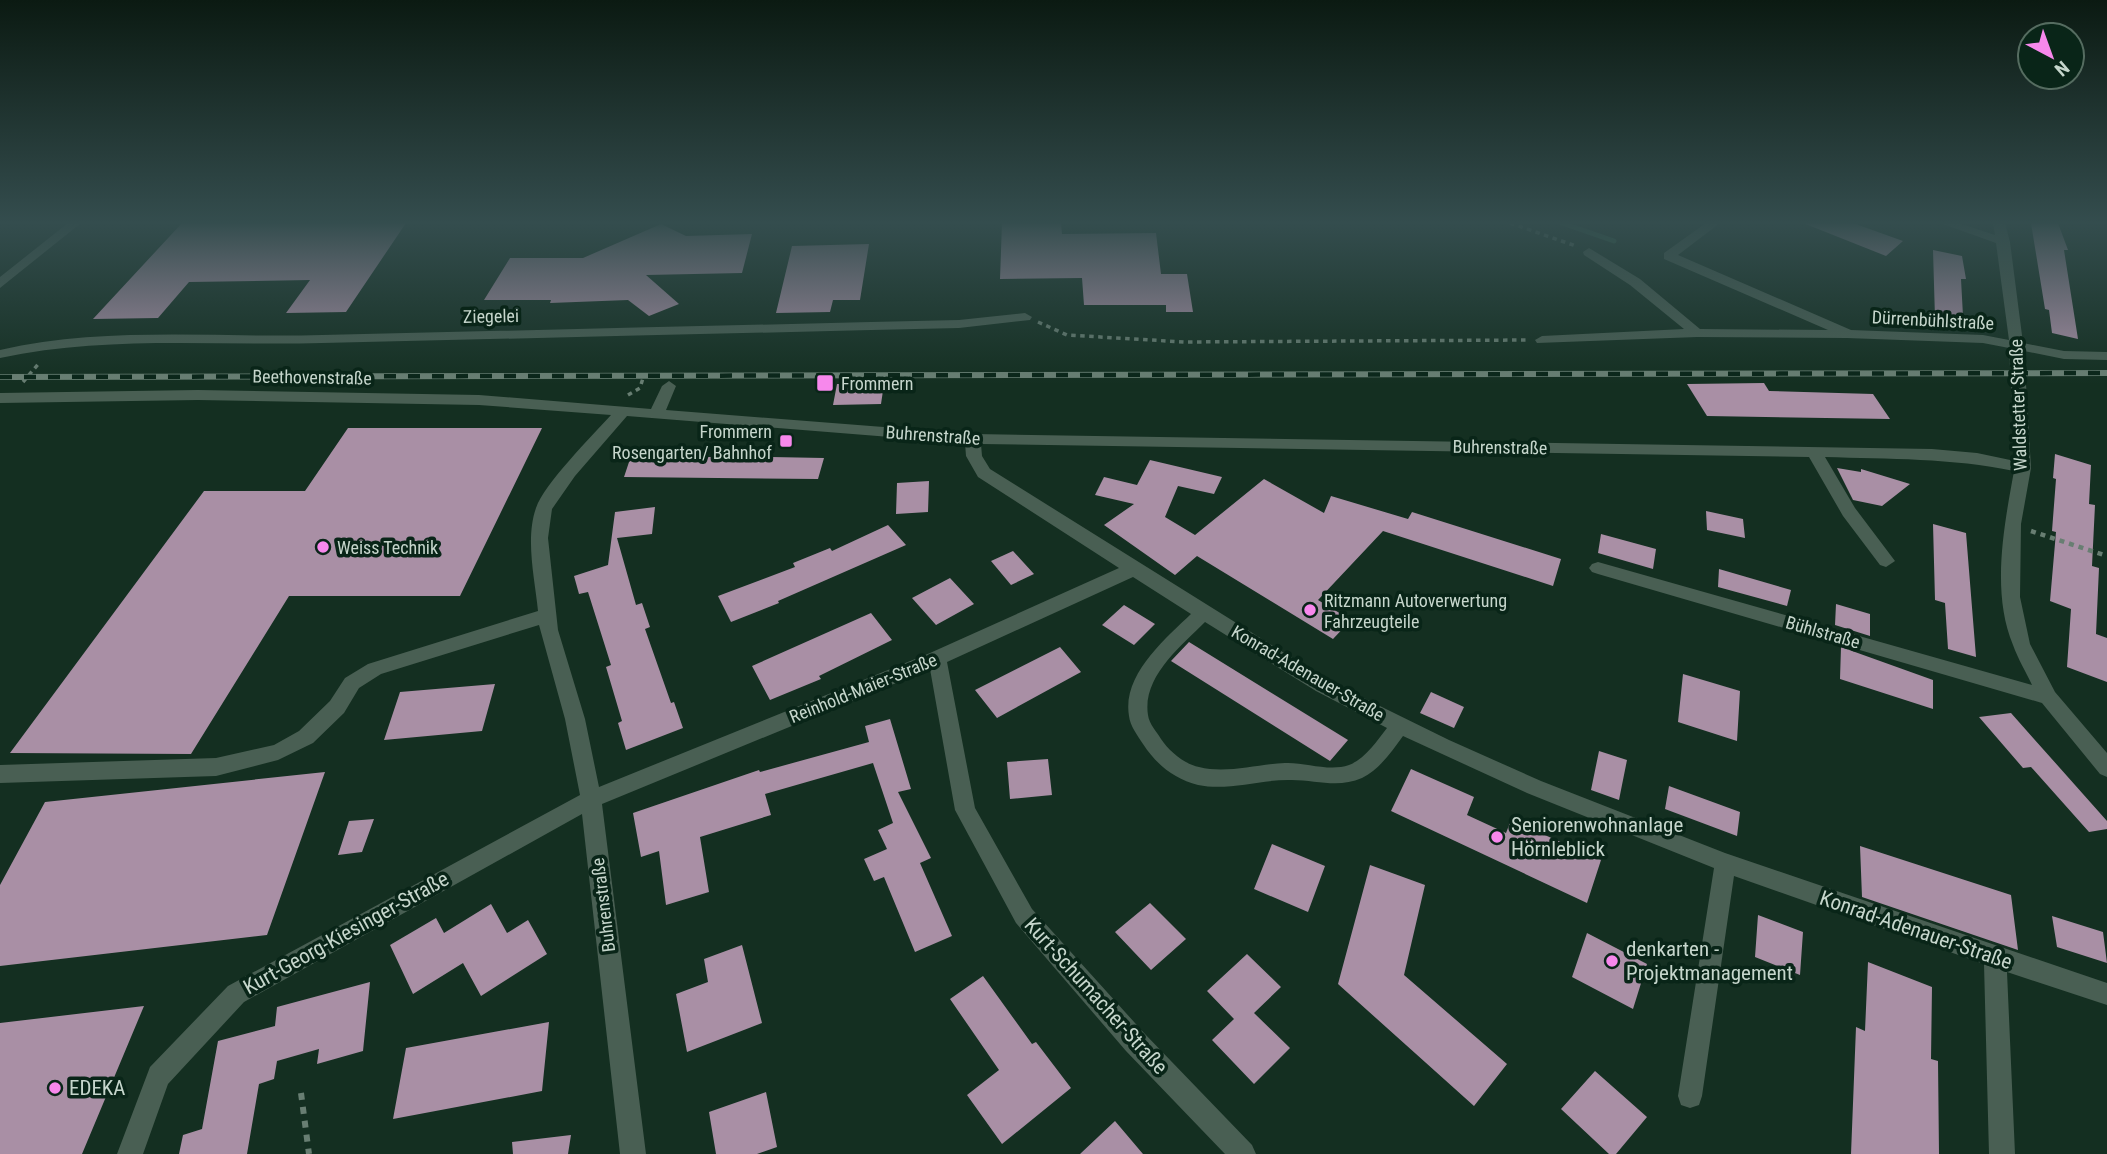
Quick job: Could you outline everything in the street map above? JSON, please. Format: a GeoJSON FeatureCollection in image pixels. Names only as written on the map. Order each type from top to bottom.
{"type":"FeatureCollection","features":[{"type":"Feature","properties":{"kind":"street"},"geometry":{"type":"LineString","coordinates":[[1627,277],[1697,333]]}},
{"type":"Feature","properties":{"kind":"street","name":"Dürrenbühlstraße"},"geometry":{"type":"LineString","coordinates":[[1717,277],[1847,334]]}},
{"type":"Feature","properties":{"kind":"street","name":"Waldstetter Straße"},"geometry":{"type":"LineString","coordinates":[[2008,277],[2016,345],[2023,468],[2013,524],[2011,597],[2021,644],[2048,697],[2107,768]]}},
{"type":"Feature","properties":{"kind":"street","name":"Ziegelei"},"geometry":{"type":"LineString","coordinates":[[0,354],[40,345],[149,339],[290,340],[959,324],[1025,317]]}},
{"type":"Feature","properties":{"kind":"street","name":"Dürrenbühlstraße"},"geometry":{"type":"LineString","coordinates":[[1542,340],[1697,333],[1847,334],[1983,339],[2064,355],[2107,356]]}},
{"type":"Feature","properties":{"kind":"street"},"geometry":{"type":"LineString","coordinates":[[657,413],[669,386]]}},
{"type":"Feature","properties":{"kind":"street","name":"Beethovenstraße"},"geometry":{"type":"LineString","coordinates":[[0,398],[342,396],[626,403]]}},
{"type":"Feature","properties":{"kind":"street","name":"Buhrenstraße"},"geometry":{"type":"LineString","coordinates":[[633,1154],[591,799],[575,719],[549,630],[540,538],[544,508],[569,472],[626,403],[657,413],[973,439],[1932,454],[1977,458],[2023,468]]}},
{"type":"Feature","properties":{"kind":"street","name":"Konrad-Adenauer-Straße"},"geometry":{"type":"LineString","coordinates":[[973,439],[974,456],[984,473],[1132,570],[1348,700],[1556,796],[1725,864],[2107,994]]}},
{"type":"Feature","properties":{"kind":"street"},"geometry":{"type":"LineString","coordinates":[[1814,452],[1849,512],[1886,561]]}},
{"type":"Feature","properties":{"kind":"street","name":"Bühlstraße"},"geometry":{"type":"LineString","coordinates":[[1598,568],[2048,697]]}},
{"type":"Feature","properties":{"kind":"street","name":"Reinhold-Maier-Straße"},"geometry":{"type":"LineString","coordinates":[[591,799],[937,658],[1132,570]]}},
{"type":"Feature","properties":{"kind":"street"},"geometry":{"type":"LineString","coordinates":[[1203,613],[1160,656],[1139,698],[1138,715],[1156,749],[1182,770],[1230,777],[1292,771],[1344,776],[1359,771],[1401,725]]}},
{"type":"Feature","properties":{"kind":"street"},"geometry":{"type":"LineString","coordinates":[[0,774],[216,767],[278,752],[306,737],[337,707],[352,683],[375,669],[548,615]]}},
{"type":"Feature","properties":{"kind":"street","name":"Kurt-Schumacher-Straße"},"geometry":{"type":"LineString","coordinates":[[937,658],[965,810],[1024,916],[1135,1042],[1243,1154]]}},
{"type":"Feature","properties":{"kind":"street","name":"Kurt-Georg-Kiesinger-Straße"},"geometry":{"type":"LineString","coordinates":[[130,1154],[159,1076],[236,994],[591,799]]}},
{"type":"Feature","properties":{"kind":"street"},"geometry":{"type":"LineString","coordinates":[[1690,1096],[1725,864]]}},
{"type":"Feature","properties":{"kind":"street"},"geometry":{"type":"LineString","coordinates":[[1995,957],[2002,1154]]}},
{"type":"Feature","properties":{"kind":"path"},"geometry":{"type":"LineString","coordinates":[[1025,317],[1066,335],[1184,342],[1542,340]]}},
{"type":"Feature","properties":{"kind":"path"},"geometry":{"type":"LineString","coordinates":[[626,403],[640,388],[643,378]]}},
{"type":"Feature","properties":{"kind":"path"},"geometry":{"type":"LineString","coordinates":[[2013,524],[2107,556]]}},
{"type":"Feature","properties":{"kind":"path"},"geometry":{"type":"LineString","coordinates":[[301,1093],[309,1154]]}},
{"type":"Feature","properties":{"kind":"building"},"geometry":{"type":"Polygon","coordinates":[[[132,277],[370,277],[346,312],[286,313],[310,280],[189,282],[158,318],[93,319],[132,277]]]}},
{"type":"Feature","properties":{"kind":"building"},"geometry":{"type":"Polygon","coordinates":[[[498,277],[648,277],[679,304],[649,316],[628,300],[550,303],[551,300],[484,300],[498,277]]]}},
{"type":"Feature","properties":{"kind":"building"},"geometry":{"type":"Polygon","coordinates":[[[785,277],[864,277],[860,300],[833,300],[830,312],[776,313],[785,277]]]}},
{"type":"Feature","properties":{"kind":"building"},"geometry":{"type":"Polygon","coordinates":[[[1000,277],[1187,277],[1193,312],[1166,312],[1166,305],[1084,305],[1082,278],[1000,279],[1000,277]]]}},
{"type":"Feature","properties":{"kind":"building"},"geometry":{"type":"Polygon","coordinates":[[[1934,277],[1966,277],[1966,279],[1961,279],[1963,316],[1935,318],[1934,277]]]}},
{"type":"Feature","properties":{"kind":"building"},"geometry":{"type":"Polygon","coordinates":[[[2040,277],[2068,277],[2078,339],[2052,333],[2049,310],[2045,309],[2040,277]]]}},
{"type":"Feature","properties":{"kind":"building"},"geometry":{"type":"Polygon","coordinates":[[[1764,383],[1769,391],[1873,394],[1890,419],[1707,416],[1687,384],[1764,383]]]}},
{"type":"Feature","properties":{"kind":"building"},"geometry":{"type":"Polygon","coordinates":[[[837,384],[884,384],[881,404],[833,405],[837,384]]]}},
{"type":"Feature","properties":{"kind":"building","name":"Weiss Technik"},"geometry":{"type":"Polygon","coordinates":[[[348,428],[542,428],[460,596],[289,596],[191,754],[10,753],[204,491],[305,491],[348,428]]]}},
{"type":"Feature","properties":{"kind":"building"},"geometry":{"type":"Polygon","coordinates":[[[2055,454],[2091,465],[2089,504],[2095,505],[2092,566],[2099,568],[2096,634],[2107,638],[2107,682],[2067,667],[2071,609],[2050,601],[2056,532],[2052,531],[2055,454]]]}},
{"type":"Feature","properties":{"kind":"building"},"geometry":{"type":"Polygon","coordinates":[[[824,458],[818,479],[624,477],[630,459],[824,458]]]}},
{"type":"Feature","properties":{"kind":"building"},"geometry":{"type":"Polygon","coordinates":[[[1150,460],[1222,477],[1214,494],[1178,486],[1165,517],[1195,535],[1264,479],[1324,513],[1331,496],[1408,519],[1412,512],[1561,559],[1553,586],[1383,531],[1318,600],[1351,620],[1333,639],[1197,556],[1175,575],[1104,525],[1134,504],[1095,495],[1104,477],[1137,485],[1150,460]]]}},
{"type":"Feature","properties":{"kind":"building"},"geometry":{"type":"Polygon","coordinates":[[[1837,468],[1861,472],[1861,469],[1910,484],[1882,506],[1853,500],[1837,468]]]}},
{"type":"Feature","properties":{"kind":"building"},"geometry":{"type":"Polygon","coordinates":[[[929,481],[928,512],[896,514],[897,483],[929,481]]]}},
{"type":"Feature","properties":{"kind":"building"},"geometry":{"type":"Polygon","coordinates":[[[655,507],[652,534],[617,538],[636,605],[642,603],[650,627],[645,629],[671,703],[674,702],[683,728],[626,750],[618,723],[622,721],[606,667],[611,665],[588,592],[579,594],[574,576],[608,565],[615,512],[655,507]]]}},
{"type":"Feature","properties":{"kind":"building"},"geometry":{"type":"Polygon","coordinates":[[[1706,511],[1743,519],[1745,538],[1707,530],[1706,511]]]}},
{"type":"Feature","properties":{"kind":"building"},"geometry":{"type":"Polygon","coordinates":[[[1933,524],[1966,533],[1976,657],[1948,649],[1945,603],[1935,600],[1933,524]]]}},
{"type":"Feature","properties":{"kind":"building"},"geometry":{"type":"Polygon","coordinates":[[[888,525],[906,545],[731,622],[718,596],[795,567],[793,563],[830,548],[832,551],[888,525]]]}},
{"type":"Feature","properties":{"kind":"building"},"geometry":{"type":"Polygon","coordinates":[[[1601,534],[1656,549],[1653,569],[1598,553],[1601,534]]]}},
{"type":"Feature","properties":{"kind":"building"},"geometry":{"type":"Polygon","coordinates":[[[1013,551],[1034,574],[1011,585],[991,561],[1013,551]]]}},
{"type":"Feature","properties":{"kind":"building"},"geometry":{"type":"Polygon","coordinates":[[[1719,569],[1791,590],[1787,606],[1718,587],[1719,569]]]}},
{"type":"Feature","properties":{"kind":"building"},"geometry":{"type":"Polygon","coordinates":[[[950,578],[974,604],[936,625],[912,598],[950,578]]]}},
{"type":"Feature","properties":{"kind":"building"},"geometry":{"type":"Polygon","coordinates":[[[1836,604],[1870,614],[1870,636],[1835,625],[1836,604]]]}},
{"type":"Feature","properties":{"kind":"building"},"geometry":{"type":"Polygon","coordinates":[[[1124,605],[1155,624],[1134,645],[1102,625],[1124,605]]]}},
{"type":"Feature","properties":{"kind":"building"},"geometry":{"type":"Polygon","coordinates":[[[871,613],[892,640],[819,676],[821,679],[770,700],[752,666],[871,613]]]}},
{"type":"Feature","properties":{"kind":"building"},"geometry":{"type":"Polygon","coordinates":[[[1189,642],[1348,740],[1330,761],[1171,661],[1189,642]]]}},
{"type":"Feature","properties":{"kind":"building"},"geometry":{"type":"Polygon","coordinates":[[[1060,647],[1081,672],[997,718],[975,690],[1060,647]]]}},
{"type":"Feature","properties":{"kind":"building"},"geometry":{"type":"Polygon","coordinates":[[[1841,647],[1933,680],[1933,709],[1840,679],[1841,647]]]}},
{"type":"Feature","properties":{"kind":"building"},"geometry":{"type":"Polygon","coordinates":[[[1683,674],[1740,691],[1737,741],[1678,722],[1683,674]]]}},
{"type":"Feature","properties":{"kind":"building"},"geometry":{"type":"Polygon","coordinates":[[[495,684],[482,731],[384,740],[400,692],[495,684]]]}},
{"type":"Feature","properties":{"kind":"building"},"geometry":{"type":"Polygon","coordinates":[[[1431,692],[1464,707],[1454,728],[1420,713],[1431,692]]]}},
{"type":"Feature","properties":{"kind":"building"},"geometry":{"type":"Polygon","coordinates":[[[2011,713],[2107,821],[2107,829],[2089,832],[2031,767],[2023,768],[1979,717],[2011,713]]]}},
{"type":"Feature","properties":{"kind":"building"},"geometry":{"type":"Polygon","coordinates":[[[890,719],[911,789],[898,792],[931,858],[920,863],[952,936],[915,952],[884,877],[874,881],[864,859],[887,849],[878,830],[893,823],[873,763],[765,794],[771,815],[700,837],[709,892],[666,905],[659,851],[641,857],[633,813],[759,770],[760,772],[869,742],[865,726],[890,719]]]}},
{"type":"Feature","properties":{"kind":"building"},"geometry":{"type":"Polygon","coordinates":[[[1599,751],[1627,760],[1619,800],[1591,790],[1599,751]]]}},
{"type":"Feature","properties":{"kind":"building"},"geometry":{"type":"Polygon","coordinates":[[[1048,759],[1052,795],[1010,799],[1007,762],[1048,759]]]}},
{"type":"Feature","properties":{"kind":"building","name":"Seniorenwohnanlage Hörnleblick"},"geometry":{"type":"Polygon","coordinates":[[[1411,769],[1474,797],[1467,815],[1506,833],[1511,820],[1601,860],[1587,903],[1391,811],[1411,769]]]}},
{"type":"Feature","properties":{"kind":"building"},"geometry":{"type":"Polygon","coordinates":[[[325,772],[267,935],[0,966],[0,885],[45,802],[325,772]]]}},
{"type":"Feature","properties":{"kind":"building"},"geometry":{"type":"Polygon","coordinates":[[[1669,786],[1740,812],[1737,836],[1665,809],[1669,786]]]}},
{"type":"Feature","properties":{"kind":"building"},"geometry":{"type":"Polygon","coordinates":[[[374,819],[362,852],[338,855],[349,821],[374,819]]]}},
{"type":"Feature","properties":{"kind":"building"},"geometry":{"type":"Polygon","coordinates":[[[1272,844],[1325,866],[1308,912],[1254,889],[1272,844]]]}},
{"type":"Feature","properties":{"kind":"building"},"geometry":{"type":"Polygon","coordinates":[[[1860,846],[2011,895],[2018,950],[1862,897],[1860,846]]]}},
{"type":"Feature","properties":{"kind":"building"},"geometry":{"type":"Polygon","coordinates":[[[1370,865],[1425,885],[1404,975],[1507,1064],[1474,1106],[1338,984],[1370,865]]]}},
{"type":"Feature","properties":{"kind":"building"},"geometry":{"type":"Polygon","coordinates":[[[1150,903],[1186,939],[1151,970],[1115,932],[1150,903]]]}},
{"type":"Feature","properties":{"kind":"building"},"geometry":{"type":"Polygon","coordinates":[[[491,904],[507,933],[528,920],[547,954],[481,996],[463,963],[413,994],[390,945],[436,918],[444,933],[491,904]]]}},
{"type":"Feature","properties":{"kind":"building"},"geometry":{"type":"Polygon","coordinates":[[[1758,915],[1803,932],[1800,975],[1755,957],[1758,915]]]}},
{"type":"Feature","properties":{"kind":"building"},"geometry":{"type":"Polygon","coordinates":[[[2052,916],[2103,932],[2107,963],[2057,947],[2052,916]]]}},
{"type":"Feature","properties":{"kind":"building"},"geometry":{"type":"Polygon","coordinates":[[[1587,933],[1647,964],[1633,1009],[1572,977],[1587,933]]]}},
{"type":"Feature","properties":{"kind":"building"},"geometry":{"type":"Polygon","coordinates":[[[742,945],[762,1023],[687,1052],[676,994],[708,982],[704,959],[742,945]]]}},
{"type":"Feature","properties":{"kind":"building"},"geometry":{"type":"Polygon","coordinates":[[[1247,954],[1281,987],[1254,1013],[1290,1048],[1254,1084],[1212,1040],[1234,1019],[1207,991],[1247,954]]]}},
{"type":"Feature","properties":{"kind":"building"},"geometry":{"type":"Polygon","coordinates":[[[1868,962],[1932,987],[1931,1059],[1938,1061],[1939,1154],[1851,1154],[1856,1027],[1865,1031],[1868,962]]]}},
{"type":"Feature","properties":{"kind":"building"},"geometry":{"type":"Polygon","coordinates":[[[983,976],[1032,1044],[1036,1042],[1071,1088],[1002,1144],[967,1095],[999,1070],[950,999],[983,976]]]}},
{"type":"Feature","properties":{"kind":"building"},"geometry":{"type":"Polygon","coordinates":[[[370,982],[363,1051],[317,1064],[319,1049],[277,1061],[274,1079],[259,1084],[247,1154],[179,1154],[183,1135],[202,1129],[218,1041],[275,1026],[277,1007],[370,982]]]}},
{"type":"Feature","properties":{"kind":"building","name":"EDEKA"},"geometry":{"type":"Polygon","coordinates":[[[144,1006],[82,1154],[0,1154],[0,1023],[144,1006]]]}},
{"type":"Feature","properties":{"kind":"building"},"geometry":{"type":"Polygon","coordinates":[[[549,1022],[542,1091],[393,1119],[406,1048],[549,1022]]]}},
{"type":"Feature","properties":{"kind":"building"},"geometry":{"type":"Polygon","coordinates":[[[1595,1071],[1647,1117],[1616,1154],[1609,1154],[1561,1109],[1595,1071]]]}},
{"type":"Feature","properties":{"kind":"building"},"geometry":{"type":"Polygon","coordinates":[[[766,1092],[777,1147],[757,1154],[716,1154],[709,1112],[766,1092]]]}},
{"type":"Feature","properties":{"kind":"building"},"geometry":{"type":"Polygon","coordinates":[[[1115,1121],[1143,1154],[1080,1154],[1115,1121]]]}},
{"type":"Feature","properties":{"kind":"building"},"geometry":{"type":"Polygon","coordinates":[[[571,1135],[568,1154],[513,1154],[512,1142],[571,1135]]]}},
{"type":"Feature","properties":{"kind":"railway"},"geometry":{"type":"LineString","coordinates":[[0,377],[2107,373]]}},
{"type":"Feature","properties":{"kind":"place","name":"Frommern"},"geometry":{"type":"Point","coordinates":[825,383]}},
{"type":"Feature","properties":{"kind":"place","name":"Frommern Rosengarten/ Bahnhof"},"geometry":{"type":"Point","coordinates":[786,441]}},
{"type":"Feature","properties":{"kind":"place","name":"Weiss Technik"},"geometry":{"type":"Point","coordinates":[323,547]}},
{"type":"Feature","properties":{"kind":"place","name":"Ritzmann Autoverwertung Fahrzeugteile"},"geometry":{"type":"Point","coordinates":[1310,610]}},
{"type":"Feature","properties":{"kind":"place","name":"Seniorenwohnanlage Hörnleblick"},"geometry":{"type":"Point","coordinates":[1497,837]}},
{"type":"Feature","properties":{"kind":"place","name":"denkarten - Projektmanagement"},"geometry":{"type":"Point","coordinates":[1612,961]}},
{"type":"Feature","properties":{"kind":"place","name":"EDEKA"},"geometry":{"type":"Point","coordinates":[55,1088]}}]}
